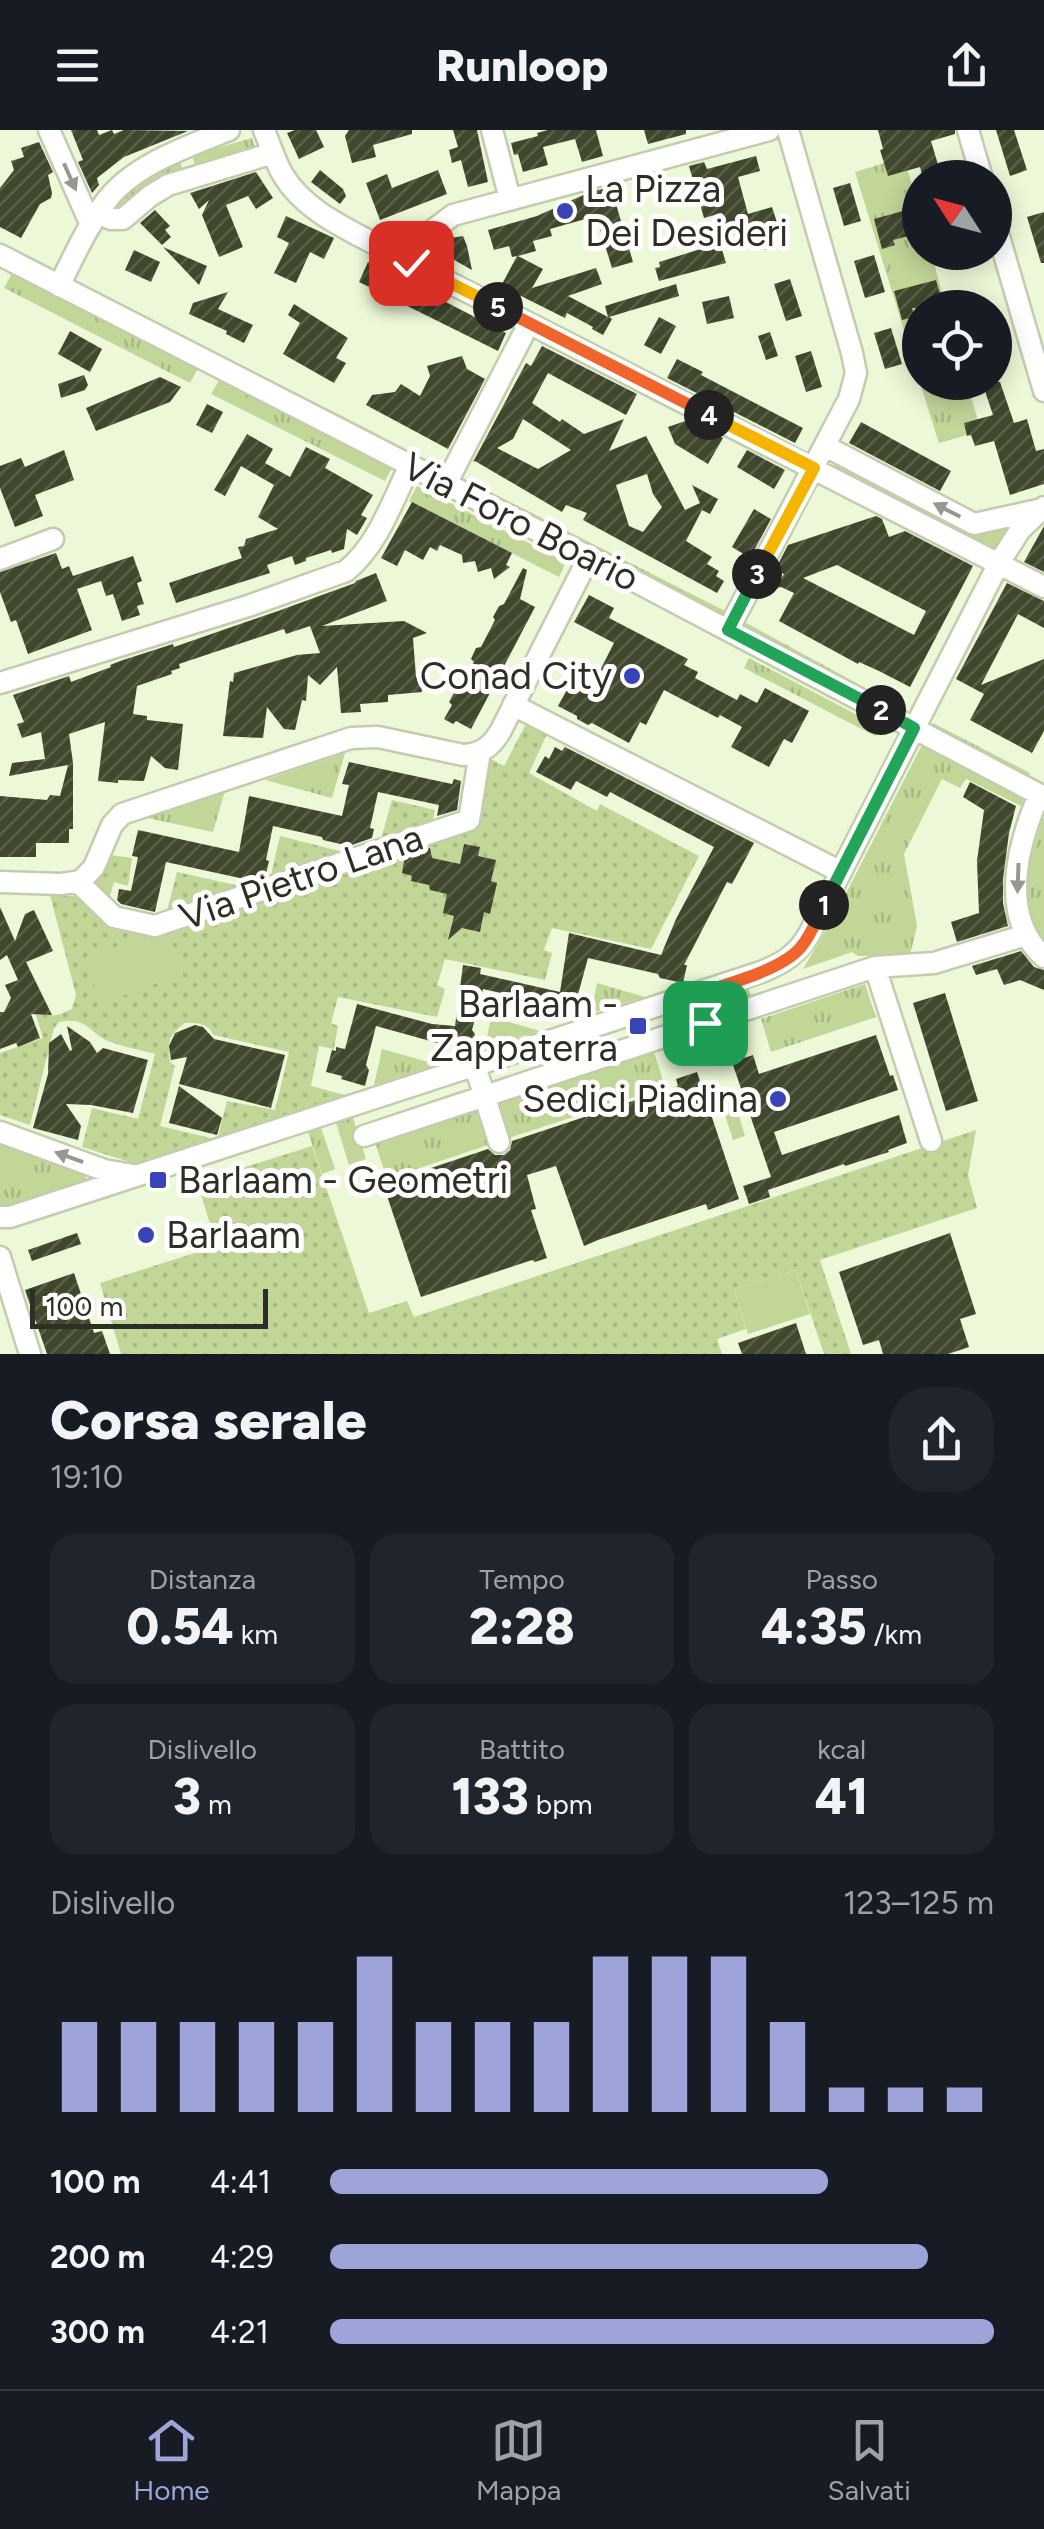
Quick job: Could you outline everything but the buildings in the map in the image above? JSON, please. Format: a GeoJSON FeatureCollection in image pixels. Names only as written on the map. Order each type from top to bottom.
{"type":"FeatureCollection","features":[{"type":"Feature","properties":{"kind":"street"},"geometry":{"type":"LineString","coordinates":[[49,130],[94,219]]}},
{"type":"Feature","properties":{"kind":"street"},"geometry":{"type":"LineString","coordinates":[[59,286],[112,193],[160,160],[229,130]]}},
{"type":"Feature","properties":{"kind":"street"},"geometry":{"type":"LineString","coordinates":[[264,130],[287,181],[334,221],[1044,587]]}},
{"type":"Feature","properties":{"kind":"street"},"geometry":{"type":"LineString","coordinates":[[492,130],[510,199]]}},
{"type":"Feature","properties":{"kind":"street"},"geometry":{"type":"LineString","coordinates":[[411,263],[424,239],[444,219],[769,130]]}},
{"type":"Feature","properties":{"kind":"street"},"geometry":{"type":"LineString","coordinates":[[728,630],[849,399],[856,373],[788,130]]}},
{"type":"Feature","properties":{"kind":"street"},"geometry":{"type":"LineString","coordinates":[[968,130],[977,160]]}},
{"type":"Feature","properties":{"kind":"street"},"geometry":{"type":"LineString","coordinates":[[184,148],[192,177]]}},
{"type":"Feature","properties":{"kind":"street"},"geometry":{"type":"LineString","coordinates":[[94,219],[123,219],[160,189],[273,153]]}},
{"type":"Feature","properties":{"kind":"street","name":"Via Foro Boario"},"geometry":{"type":"LineString","coordinates":[[0,256],[589,557],[1042,796],[1022,840],[1019,857],[1017,898],[1026,935]]}},
{"type":"Feature","properties":{"kind":"street"},"geometry":{"type":"LineString","coordinates":[[1009,270],[1044,391]]}},
{"type":"Feature","properties":{"kind":"street"},"geometry":{"type":"LineString","coordinates":[[446,484],[523,335]]}},
{"type":"Feature","properties":{"kind":"street"},"geometry":{"type":"LineString","coordinates":[[825,446],[974,524],[1042,509]]}},
{"type":"Feature","properties":{"kind":"street"},"geometry":{"type":"LineString","coordinates":[[0,683],[248,606],[346,571],[370,545],[410,465]]}},
{"type":"Feature","properties":{"kind":"street"},"geometry":{"type":"LineString","coordinates":[[0,1217],[10,1218],[677,1000],[772,968],[793,955],[805,941],[998,563],[1020,530],[1042,509]]}},
{"type":"Feature","properties":{"kind":"street"},"geometry":{"type":"LineString","coordinates":[[0,558],[53,539]]}},
{"type":"Feature","properties":{"kind":"street","name":"Via Pietro Lana"},"geometry":{"type":"LineString","coordinates":[[78,882],[114,917],[155,926],[469,820],[472,753],[494,741],[589,557]]}},
{"type":"Feature","properties":{"kind":"street"},"geometry":{"type":"LineString","coordinates":[[513,705],[841,872]]}},
{"type":"Feature","properties":{"kind":"street"},"geometry":{"type":"LineString","coordinates":[[0,882],[78,882],[94,867],[112,825],[122,814],[359,737],[472,753]]}},
{"type":"Feature","properties":{"kind":"street"},"geometry":{"type":"LineString","coordinates":[[364,1136],[875,967],[934,963],[1026,935],[1044,956]]}},
{"type":"Feature","properties":{"kind":"street"},"geometry":{"type":"LineString","coordinates":[[875,967],[931,1140]]}},
{"type":"Feature","properties":{"kind":"street"},"geometry":{"type":"LineString","coordinates":[[668,1035],[677,1000]]}},
{"type":"Feature","properties":{"kind":"street"},"geometry":{"type":"LineString","coordinates":[[656,1006],[668,1035]]}},
{"type":"Feature","properties":{"kind":"street"},"geometry":{"type":"LineString","coordinates":[[476,1066],[498,1142]]}},
{"type":"Feature","properties":{"kind":"street"},"geometry":{"type":"LineString","coordinates":[[0,1132],[104,1170],[140,1176]]}},
{"type":"Feature","properties":{"kind":"street"},"geometry":{"type":"LineString","coordinates":[[0,1257],[30,1354]]}},
{"type":"Feature","properties":{"kind":"green space"},"geometry":{"type":"Polygon","coordinates":[[[252,138],[256,152],[196,169],[192,155],[252,138]]]}},
{"type":"Feature","properties":{"kind":"green space"},"geometry":{"type":"Polygon","coordinates":[[[904,157],[902,270],[936,270],[941,290],[902,290],[902,324],[855,172],[904,157]]]}},
{"type":"Feature","properties":{"kind":"green space"},"geometry":{"type":"Polygon","coordinates":[[[180,159],[183,173],[123,214],[111,212],[133,188],[180,159]]]}},
{"type":"Feature","properties":{"kind":"green space"},"geometry":{"type":"Polygon","coordinates":[[[12,273],[198,368],[190,383],[4,288],[12,273]]]}},
{"type":"Feature","properties":{"kind":"green space"},"geometry":{"type":"Polygon","coordinates":[[[206,347],[379,435],[375,443],[202,355],[206,347]]]}},
{"type":"Feature","properties":{"kind":"green space"},"geometry":{"type":"Polygon","coordinates":[[[219,380],[392,468],[385,481],[211,394],[219,380]]]}},
{"type":"Feature","properties":{"kind":"green space"},"geometry":{"type":"Polygon","coordinates":[[[925,400],[972,400],[981,431],[939,443],[925,400]]]}},
{"type":"Feature","properties":{"kind":"green space"},"geometry":{"type":"Polygon","coordinates":[[[386,439],[729,613],[725,621],[383,447],[386,439]]]}},
{"type":"Feature","properties":{"kind":"green space"},"geometry":{"type":"Polygon","coordinates":[[[838,457],[973,528],[1014,521],[991,553],[831,473],[838,457]]]}},
{"type":"Feature","properties":{"kind":"green space"},"geometry":{"type":"Polygon","coordinates":[[[417,486],[566,562],[559,577],[409,501],[417,486]]]}},
{"type":"Feature","properties":{"kind":"green space"},"geometry":{"type":"Polygon","coordinates":[[[739,619],[915,715],[912,719],[736,627],[739,619]]]}},
{"type":"Feature","properties":{"kind":"green space"},"geometry":{"type":"Polygon","coordinates":[[[749,658],[880,727],[875,736],[744,668],[749,658]]]}},
{"type":"Feature","properties":{"kind":"green space"},"geometry":{"type":"Polygon","coordinates":[[[933,723],[1030,773],[1026,781],[930,731],[933,723]]]}},
{"type":"Feature","properties":{"kind":"green space"},"geometry":{"type":"Polygon","coordinates":[[[526,724],[547,734],[529,773],[597,811],[600,804],[699,856],[651,949],[552,928],[544,950],[552,953],[545,980],[445,959],[437,985],[445,989],[437,1017],[338,997],[331,1023],[338,1026],[334,1049],[319,1046],[311,1086],[349,1096],[218,1137],[227,1101],[275,1110],[289,1052],[213,1035],[205,1026],[185,1023],[170,1040],[170,1062],[175,1066],[160,1126],[215,1139],[136,1164],[82,1147],[92,1108],[138,1119],[155,1054],[108,1041],[82,1023],[59,1022],[54,1028],[30,1125],[0,1115],[0,1053],[43,1038],[34,1009],[49,1015],[61,1014],[72,1009],[76,995],[50,895],[90,896],[111,855],[132,858],[128,886],[114,882],[109,899],[112,910],[163,926],[177,872],[267,892],[280,836],[375,860],[392,800],[435,810],[431,830],[474,820],[489,758],[504,766],[526,724]]]}},
{"type":"Feature","properties":{"kind":"green space"},"geometry":{"type":"Polygon","coordinates":[[[924,741],[1026,796],[1021,806],[966,779],[960,788],[942,779],[904,854],[917,926],[910,955],[858,956],[852,952],[803,969],[837,911],[924,741]]]}},
{"type":"Feature","properties":{"kind":"green space"},"geometry":{"type":"Polygon","coordinates":[[[345,753],[332,798],[265,780],[345,753]]]}},
{"type":"Feature","properties":{"kind":"green space"},"geometry":{"type":"Polygon","coordinates":[[[225,791],[213,832],[147,818],[225,791]]]}},
{"type":"Feature","properties":{"kind":"green space"},"geometry":{"type":"Polygon","coordinates":[[[1044,818],[1044,941],[1033,931],[1027,887],[1029,865],[1044,818]]]}},
{"type":"Feature","properties":{"kind":"green space"},"geometry":{"type":"Polygon","coordinates":[[[165,929],[182,974],[101,1004],[85,960],[165,929]]]}},
{"type":"Feature","properties":{"kind":"green space"},"geometry":{"type":"Polygon","coordinates":[[[597,983],[645,997],[591,1013],[597,983]]]}},
{"type":"Feature","properties":{"kind":"green space"},"geometry":{"type":"Polygon","coordinates":[[[865,984],[876,1017],[771,1052],[761,1019],[865,984]]]}},
{"type":"Feature","properties":{"kind":"green space"},"geometry":{"type":"Polygon","coordinates":[[[748,987],[751,996],[687,1018],[684,1008],[748,987]]]}},
{"type":"Feature","properties":{"kind":"green space"},"geometry":{"type":"Polygon","coordinates":[[[491,1017],[540,1031],[485,1048],[491,1017]]]}},
{"type":"Feature","properties":{"kind":"green space"},"geometry":{"type":"Polygon","coordinates":[[[651,1043],[665,1087],[506,1139],[496,1104],[649,1053],[647,1045],[651,1043]]]}},
{"type":"Feature","properties":{"kind":"green space"},"geometry":{"type":"Polygon","coordinates":[[[382,1049],[439,1065],[374,1085],[382,1049]]]}},
{"type":"Feature","properties":{"kind":"green space"},"geometry":{"type":"Polygon","coordinates":[[[730,1087],[745,1136],[733,1140],[717,1091],[730,1087]]]}},
{"type":"Feature","properties":{"kind":"green space"},"geometry":{"type":"Polygon","coordinates":[[[483,1108],[494,1143],[387,1179],[373,1137],[378,1136],[380,1142],[483,1108]]]}},
{"type":"Feature","properties":{"kind":"green space"},"geometry":{"type":"Polygon","coordinates":[[[353,1118],[366,1159],[349,1165],[336,1123],[353,1118]]]}},
{"type":"Feature","properties":{"kind":"green space"},"geometry":{"type":"Polygon","coordinates":[[[321,1128],[335,1169],[322,1174],[308,1132],[321,1128]]]}},
{"type":"Feature","properties":{"kind":"green space"},"geometry":{"type":"Polygon","coordinates":[[[976,1130],[968,1175],[977,1208],[820,1260],[851,1354],[824,1354],[796,1270],[734,1289],[746,1329],[717,1339],[722,1354],[121,1354],[100,1283],[217,1246],[197,1182],[312,1146],[369,1313],[407,1301],[414,1317],[976,1130]]]}},
{"type":"Feature","properties":{"kind":"green space"},"geometry":{"type":"Polygon","coordinates":[[[0,1142],[83,1174],[86,1184],[0,1212],[0,1142]]]}},
{"type":"Feature","properties":{"kind":"green space"},"geometry":{"type":"Polygon","coordinates":[[[796,1270],[810,1314],[748,1334],[734,1289],[796,1270]]]}},
{"type":"Feature","properties":{"kind":"place","name":"La Pizza Dei Desideri"},"geometry":{"type":"Point","coordinates":[565,211]}},
{"type":"Feature","properties":{"kind":"place","name":"Conad City"},"geometry":{"type":"Point","coordinates":[632,676]}},
{"type":"Feature","properties":{"kind":"place","name":"Barlaam - Zappaterra"},"geometry":{"type":"Point","coordinates":[638,1026]}},
{"type":"Feature","properties":{"kind":"place","name":"Sedici Piadina"},"geometry":{"type":"Point","coordinates":[778,1099]}},
{"type":"Feature","properties":{"kind":"place","name":"Barlaam - Geometri"},"geometry":{"type":"Point","coordinates":[158,1180]}},
{"type":"Feature","properties":{"kind":"place","name":"Barlaam"},"geometry":{"type":"Point","coordinates":[146,1235]}},
{"type":"Feature","properties":{"kind":"route"},"geometry":{"type":"LineString","coordinates":[[411,263],[814,468],[728,630],[914,728],[800,948],[772,968],[677,1000],[685,1030],[705,1023]]}}]}
